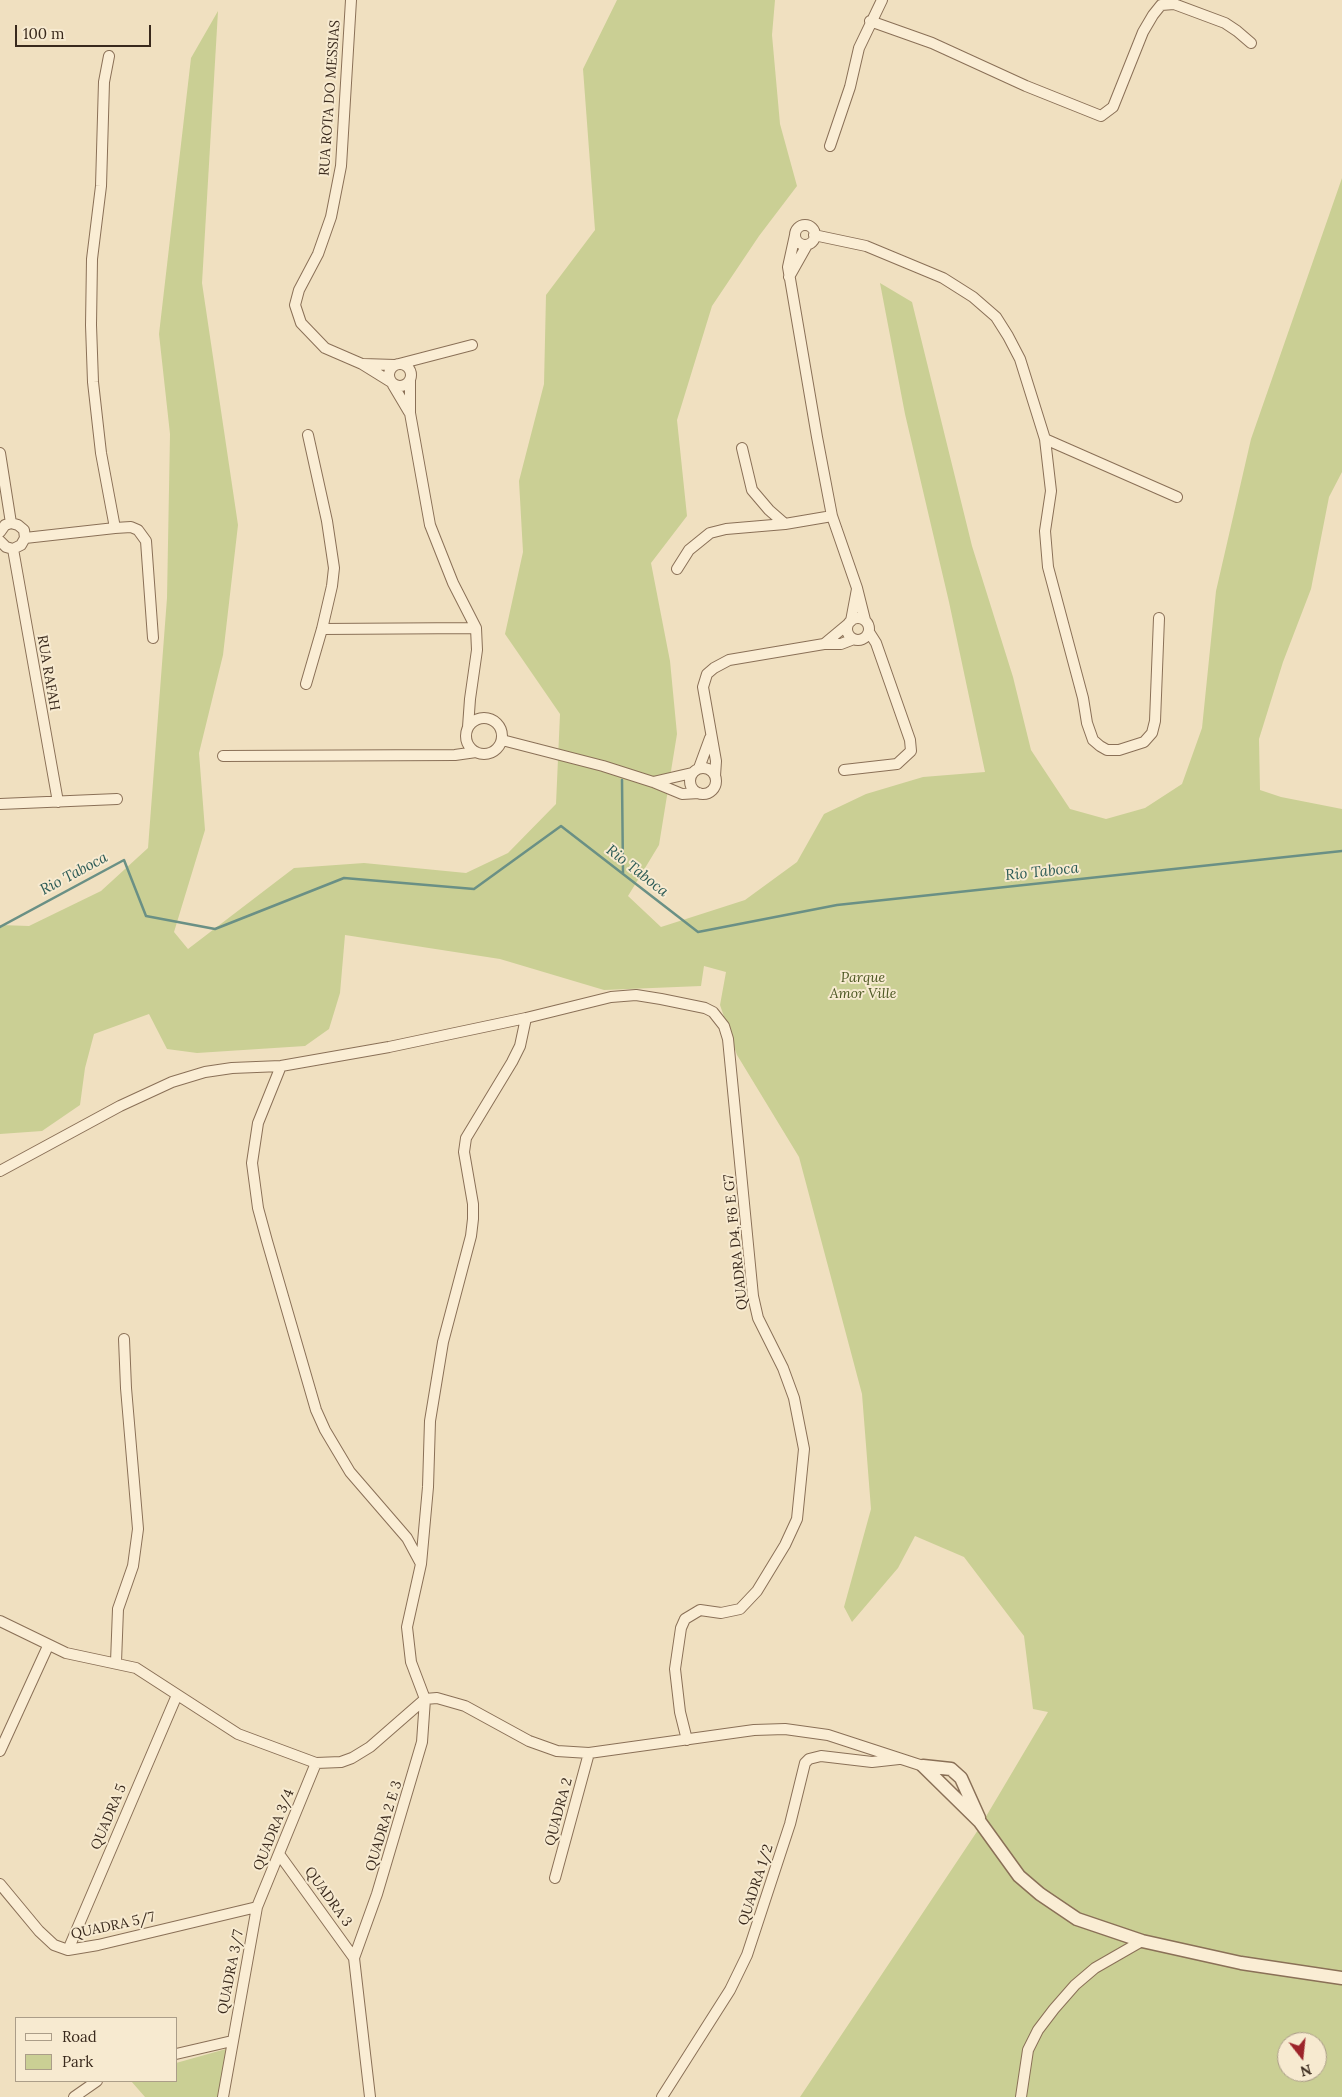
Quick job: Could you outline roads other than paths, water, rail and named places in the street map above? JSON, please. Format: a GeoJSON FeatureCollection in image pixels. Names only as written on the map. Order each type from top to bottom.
{"type":"FeatureCollection","features":[{"type":"Feature","properties":{"kind":"street","name":"RUA ROTA DO MESSIAS"},"geometry":{"type":"LineString","coordinates":[[351,0],[340,173],[331,218],[318,254],[299,290],[295,305],[301,323],[312,337],[325,348],[362,364]]}},
{"type":"Feature","properties":{"kind":"street"},"geometry":{"type":"LineString","coordinates":[[830,146],[850,86],[859,48],[870,20],[882,0]]}},
{"type":"Feature","properties":{"kind":"street"},"geometry":{"type":"LineString","coordinates":[[870,20],[932,44],[1026,86],[1101,116],[1113,107],[1143,32],[1152,14],[1162,5],[1174,4],[1225,24],[1251,43]]}},
{"type":"Feature","properties":{"kind":"street"},"geometry":{"type":"LineString","coordinates":[[109,56],[103,92],[101,186],[92,259],[91,325],[93,382],[101,453],[115,528]]}},
{"type":"Feature","properties":{"kind":"street"},"geometry":{"type":"LineString","coordinates":[[790,278],[807,244],[812,241],[814,236],[811,227],[805,225],[799,227],[788,258],[790,278],[832,516],[857,588],[869,632],[878,649],[910,740],[911,751],[906,758],[897,764],[844,770]]}},
{"type":"Feature","properties":{"kind":"street"},"geometry":{"type":"LineString","coordinates":[[795,235],[798,243],[807,244]]}},
{"type":"Feature","properties":{"kind":"street"},"geometry":{"type":"LineString","coordinates":[[814,236],[844,240],[907,262],[943,278],[973,297],[990,312],[1008,336],[1020,359],[1045,439],[1051,491],[1045,531],[1048,566],[1081,689],[1087,723],[1093,740],[1108,750],[1119,750],[1144,742],[1152,733],[1155,721],[1159,618]]}},
{"type":"Feature","properties":{"kind":"street"},"geometry":{"type":"LineString","coordinates":[[362,364],[397,364],[472,345]]}},
{"type":"Feature","properties":{"kind":"street"},"geometry":{"type":"LineString","coordinates":[[362,364],[401,387],[411,379],[427,357]]}},
{"type":"Feature","properties":{"kind":"street"},"geometry":{"type":"LineString","coordinates":[[397,364],[408,368],[411,379],[410,413],[430,525],[453,583],[476,628],[477,650],[468,727],[466,739],[455,755]]}},
{"type":"Feature","properties":{"kind":"street"},"geometry":{"type":"LineString","coordinates":[[397,364],[389,373],[392,383],[410,413]]}},
{"type":"Feature","properties":{"kind":"street"},"geometry":{"type":"LineString","coordinates":[[306,684],[322,630],[334,568],[327,521],[308,434]]}},
{"type":"Feature","properties":{"kind":"street"},"geometry":{"type":"LineString","coordinates":[[1045,439],[1177,497]]}},
{"type":"Feature","properties":{"kind":"street"},"geometry":{"type":"LineString","coordinates":[[742,448],[752,490],[763,504],[785,524]]}},
{"type":"Feature","properties":{"kind":"street"},"geometry":{"type":"LineString","coordinates":[[0,453],[11,523]]}},
{"type":"Feature","properties":{"kind":"street"},"geometry":{"type":"LineString","coordinates":[[676,569],[688,550],[710,533],[726,529],[785,524],[832,516]]}},
{"type":"Feature","properties":{"kind":"street"},"geometry":{"type":"LineString","coordinates":[[0,532],[5,525],[11,523],[18,525],[24,530],[25,538],[21,545],[13,549],[6,547],[0,541]]}},
{"type":"Feature","properties":{"kind":"street"},"geometry":{"type":"LineString","coordinates":[[25,538],[115,528],[131,527],[138,530],[146,541],[152,638]]}},
{"type":"Feature","properties":{"kind":"street","name":"RUA RAFAH"},"geometry":{"type":"LineString","coordinates":[[13,549],[58,802]]}},
{"type":"Feature","properties":{"kind":"street"},"geometry":{"type":"LineString","coordinates":[[857,588],[848,633],[857,640],[878,649]]}},
{"type":"Feature","properties":{"kind":"street"},"geometry":{"type":"LineString","coordinates":[[824,644],[849,623],[860,618],[865,620]]}},
{"type":"Feature","properties":{"kind":"street"},"geometry":{"type":"LineString","coordinates":[[322,630],[476,628]]}},
{"type":"Feature","properties":{"kind":"street"},"geometry":{"type":"LineString","coordinates":[[502,740],[603,766],[653,782],[682,794],[711,791],[716,784],[716,762],[703,687],[707,674],[729,660],[824,644],[841,644],[857,640],[869,632]]}},
{"type":"Feature","properties":{"kind":"street"},"geometry":{"type":"LineString","coordinates":[[223,756],[455,755],[476,752],[492,753],[502,740],[501,729],[497,722],[482,718],[470,699]]}},
{"type":"Feature","properties":{"kind":"street"},"geometry":{"type":"LineString","coordinates":[[468,727],[482,718]]}},
{"type":"Feature","properties":{"kind":"street"},"geometry":{"type":"LineString","coordinates":[[699,793],[690,785],[711,735]]}},
{"type":"Feature","properties":{"kind":"street"},"geometry":{"type":"LineString","coordinates":[[466,739],[476,752]]}},
{"type":"Feature","properties":{"kind":"street"},"geometry":{"type":"LineString","coordinates":[[653,782],[696,770],[710,770],[715,776]]}},
{"type":"Feature","properties":{"kind":"street"},"geometry":{"type":"LineString","coordinates":[[0,804],[117,799]]}},
{"type":"Feature","properties":{"kind":"street","name":"QUADRA D4, F6 E G7"},"geometry":{"type":"LineString","coordinates":[[526,1018],[611,998],[636,995],[705,1008],[718,1017],[724,1026],[728,1040],[753,1296],[758,1318],[783,1368],[794,1398],[804,1449],[796,1519],[785,1545],[757,1591],[740,1609],[722,1612],[700,1610],[686,1619],[681,1628],[675,1669],[680,1712],[687,1740]]}},
{"type":"Feature","properties":{"kind":"street"},"geometry":{"type":"LineString","coordinates":[[0,1171],[120,1106],[172,1082],[204,1072],[232,1068],[281,1066],[389,1047],[526,1018],[520,1046],[466,1138],[464,1152],[473,1204],[473,1220],[471,1236],[443,1342],[430,1421],[428,1487],[421,1564],[407,1627],[411,1662],[425,1699]]}},
{"type":"Feature","properties":{"kind":"street"},"geometry":{"type":"LineString","coordinates":[[281,1066],[258,1123],[252,1163],[258,1208],[267,1242],[316,1410],[325,1430],[350,1472],[407,1538],[421,1564]]}},
{"type":"Feature","properties":{"kind":"street"},"geometry":{"type":"LineString","coordinates":[[116,1662],[118,1608],[133,1566],[138,1529],[126,1388],[124,1339]]}},
{"type":"Feature","properties":{"kind":"street"},"geometry":{"type":"LineString","coordinates":[[0,1621],[48,1646],[80,1657],[116,1662],[136,1668],[238,1734],[316,1763],[341,1762],[352,1758],[370,1746],[425,1699],[449,1700],[465,1706],[543,1747],[562,1752],[589,1753],[754,1730],[785,1729],[828,1735],[923,1766],[980,1822],[1019,1876],[1040,1894],[1077,1919],[1142,1941],[1242,1963],[1342,1978]]}},
{"type":"Feature","properties":{"kind":"street"},"geometry":{"type":"LineString","coordinates":[[0,1751],[48,1646]]}},
{"type":"Feature","properties":{"kind":"street","name":"QUADRA 5"},"geometry":{"type":"LineString","coordinates":[[68,1950],[177,1695]]}},
{"type":"Feature","properties":{"kind":"street","name":"QUADRA 2 E 3"},"geometry":{"type":"LineString","coordinates":[[354,1958],[378,1894],[417,1765],[422,1742],[425,1699]]}},
{"type":"Feature","properties":{"kind":"street","name":"QUADRA 2"},"geometry":{"type":"LineString","coordinates":[[555,1878],[589,1753]]}},
{"type":"Feature","properties":{"kind":"street","name":"QUADRA 1/2"},"geometry":{"type":"LineString","coordinates":[[662,2097],[730,1990],[747,1955],[790,1824],[805,1764],[809,1759],[821,1756],[872,1762],[905,1759]]}},
{"type":"Feature","properties":{"kind":"street","name":"QUADRA 3/4"},"geometry":{"type":"LineString","coordinates":[[257,1908],[316,1763]]}},
{"type":"Feature","properties":{"kind":"street","name":"QUADRA 3"},"geometry":{"type":"LineString","coordinates":[[278,1854],[354,1958]]}},
{"type":"Feature","properties":{"kind":"street","name":"QUADRA 5/7"},"geometry":{"type":"LineString","coordinates":[[0,1884],[39,1931],[54,1945],[68,1950],[98,1945],[257,1908]]}},
{"type":"Feature","properties":{"kind":"street","name":"QUADRA 3/7"},"geometry":{"type":"LineString","coordinates":[[223,2097],[257,1908]]}},
{"type":"Feature","properties":{"kind":"street"},"geometry":{"type":"LineString","coordinates":[[1021,2097],[1028,2050],[1038,2030],[1054,2009],[1075,1985],[1095,1968],[1142,1941]]}},
{"type":"Feature","properties":{"kind":"street"},"geometry":{"type":"LineString","coordinates":[[354,1958],[370,2097]]}},
{"type":"Feature","properties":{"kind":"street"},"geometry":{"type":"LineString","coordinates":[[178,2054],[232,2041]]}},
{"type":"Feature","properties":{"kind":"street"},"geometry":{"type":"LineString","coordinates":[[74,2097],[96,2082]]}},
{"type":"Feature","properties":{"kind":"waterway"},"geometry":{"type":"LineString","coordinates":[[622,780],[623,873]]}},
{"type":"Feature","properties":{"kind":"waterway","name":"Rio Taboca"},"geometry":{"type":"LineString","coordinates":[[0,927],[124,860],[146,916],[215,929],[344,878],[474,889],[561,826],[698,932],[837,905],[1342,851]]}},
{"type":"Feature","properties":{"kind":"park label","name":"Parque Amor Ville"},"geometry":{"type":"Point","coordinates":[863,986]}}]}
